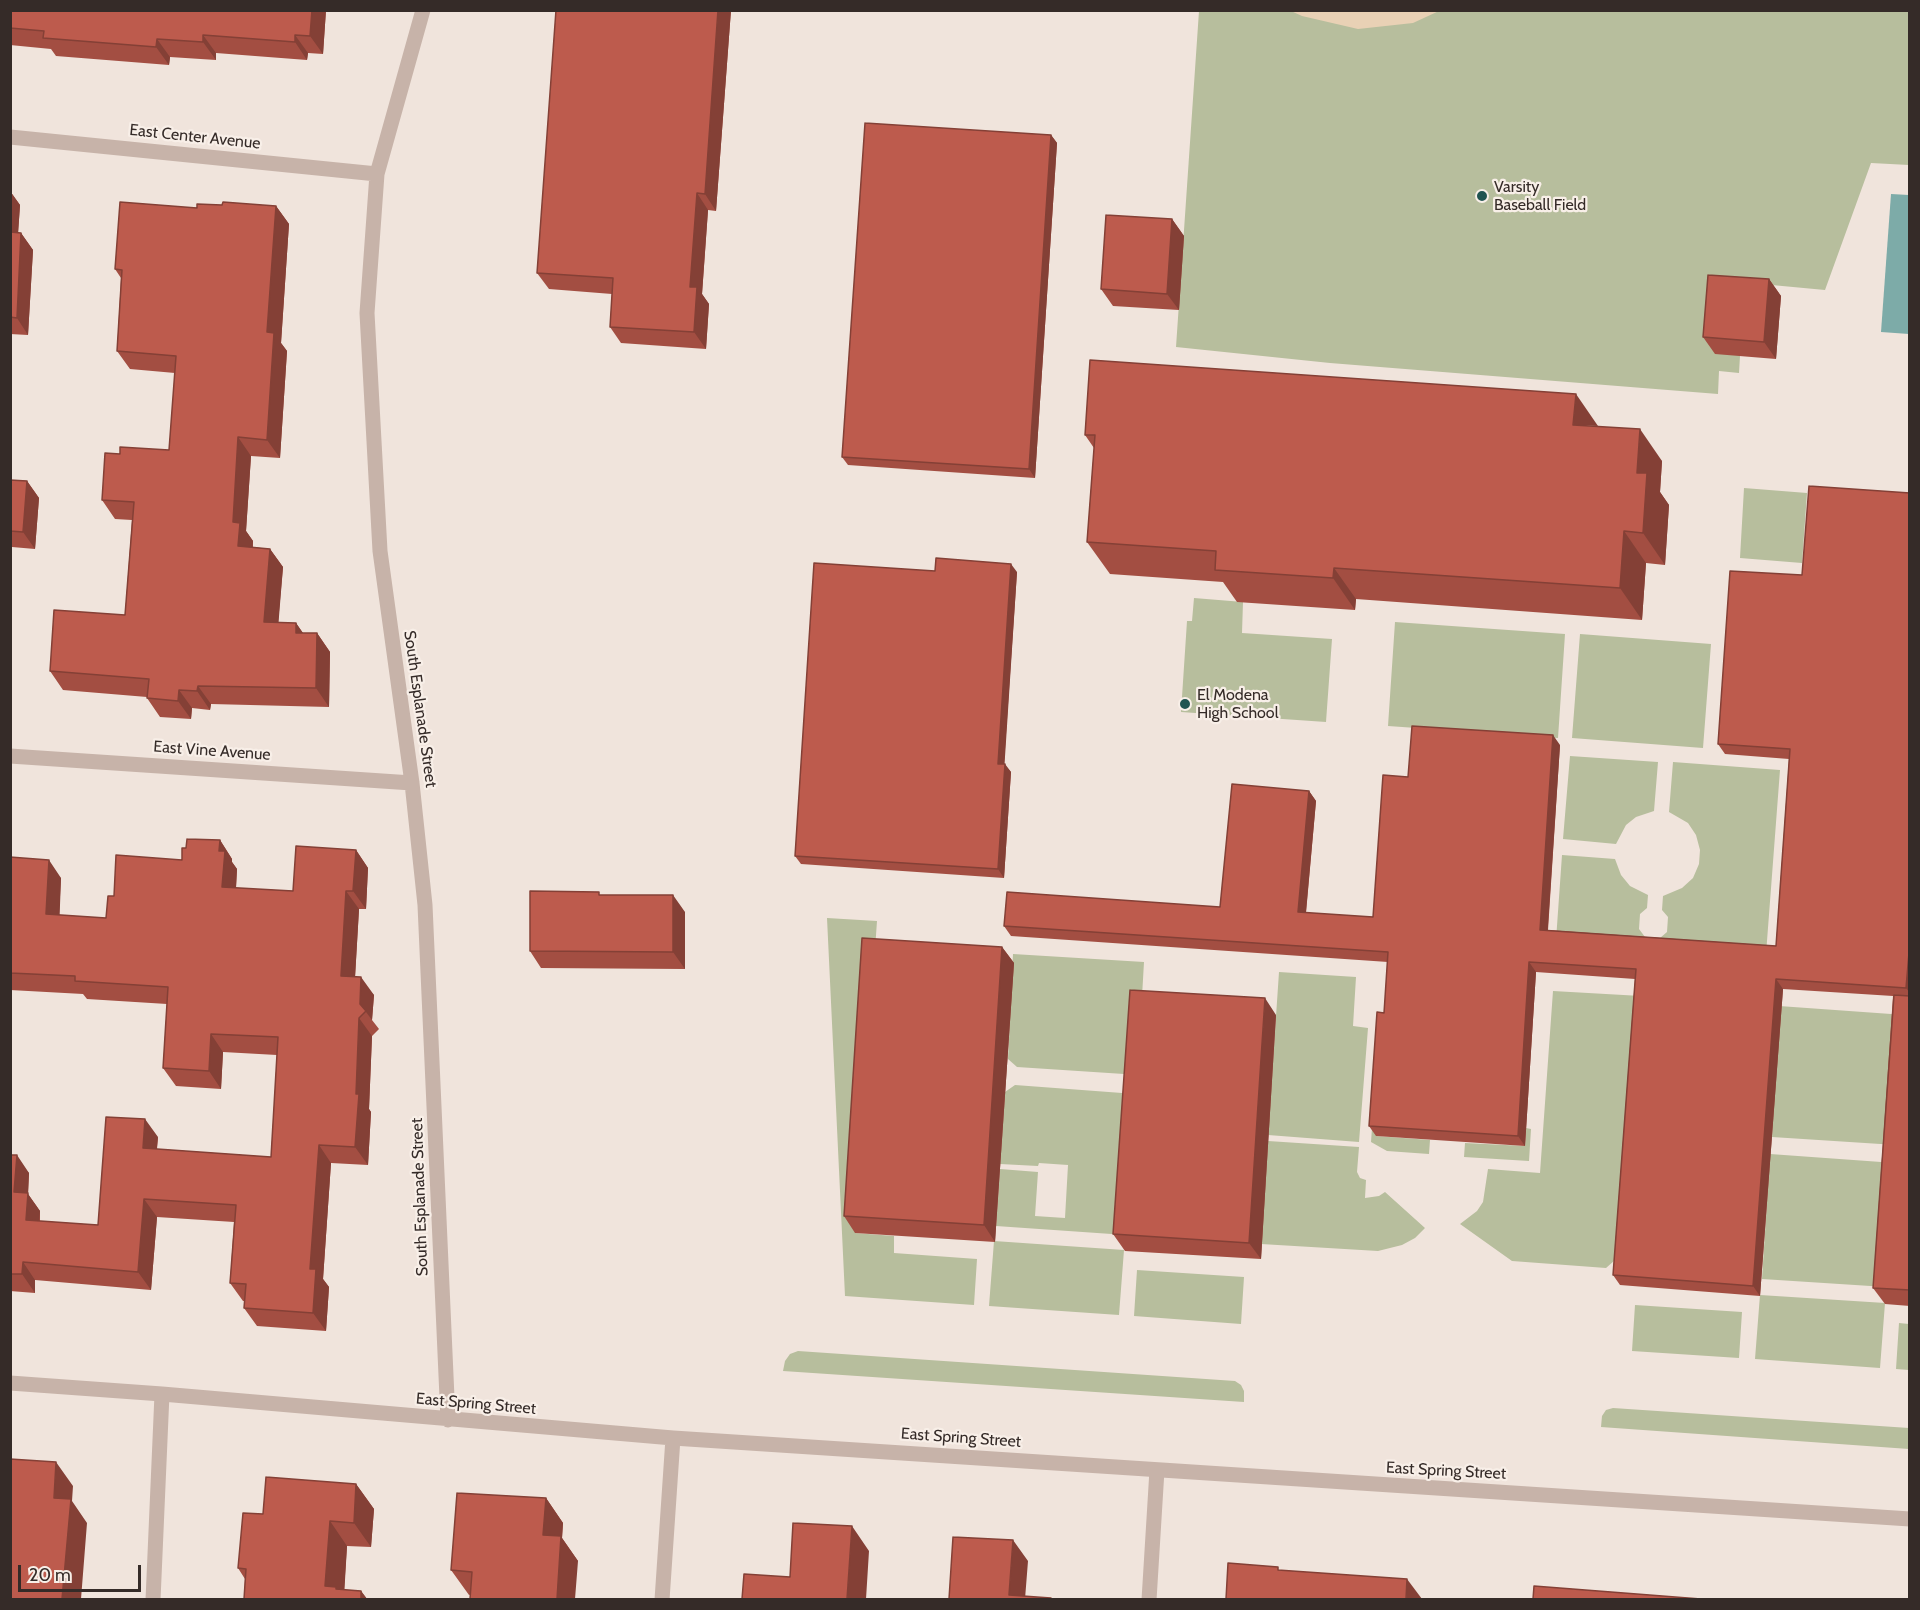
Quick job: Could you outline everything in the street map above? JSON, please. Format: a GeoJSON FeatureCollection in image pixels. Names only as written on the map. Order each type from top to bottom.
{"type":"FeatureCollection","features":[{"type":"Feature","properties":{"kind":"street","name":"South Esplanade Street"},"geometry":{"type":"LineString","coordinates":[[423,10],[377,174],[367,313],[380,551],[412,783],[425,905],[448,1420]]}},
{"type":"Feature","properties":{"kind":"street","name":"East Center Avenue"},"geometry":{"type":"LineString","coordinates":[[10,136],[377,174]]}},
{"type":"Feature","properties":{"kind":"street","name":"East Vine Avenue"},"geometry":{"type":"LineString","coordinates":[[10,756],[412,783]]}},
{"type":"Feature","properties":{"kind":"street","name":"East Spring Street"},"geometry":{"type":"LineString","coordinates":[[10,1383],[673,1438],[1910,1519]]}},
{"type":"Feature","properties":{"kind":"street"},"geometry":{"type":"LineString","coordinates":[[153,1599],[162,1394]]}},
{"type":"Feature","properties":{"kind":"street"},"geometry":{"type":"LineString","coordinates":[[662,1599],[673,1438]]}},
{"type":"Feature","properties":{"kind":"street"},"geometry":{"type":"LineString","coordinates":[[1149,1599],[1156,1470]]}},
{"type":"Feature","properties":{"kind":"green space","name":"Varsity Baseball Field"},"geometry":{"type":"Polygon","coordinates":[[[1199,11],[1909,11],[1909,165],[1871,163],[1825,290],[1761,284],[1740,356],[1739,373],[1719,371],[1718,394],[1330,363],[1176,347],[1199,11]]]}},
{"type":"Feature","properties":{"kind":"green space"},"geometry":{"type":"Polygon","coordinates":[[[1744,488],[1807,493],[1802,563],[1740,558],[1744,488]]]}},
{"type":"Feature","properties":{"kind":"green space"},"geometry":{"type":"Polygon","coordinates":[[[1194,598],[1243,602],[1242,633],[1332,639],[1326,722],[1181,712],[1187,621],[1192,621],[1194,598]]]}},
{"type":"Feature","properties":{"kind":"green space"},"geometry":{"type":"Polygon","coordinates":[[[1395,622],[1565,634],[1558,738],[1388,726],[1395,622]]]}},
{"type":"Feature","properties":{"kind":"green space"},"geometry":{"type":"Polygon","coordinates":[[[1580,634],[1711,644],[1703,748],[1572,738],[1580,634]]]}},
{"type":"Feature","properties":{"kind":"green space"},"geometry":{"type":"Polygon","coordinates":[[[1570,756],[1658,762],[1654,811],[1636,817],[1626,825],[1616,844],[1563,839],[1570,756]]]}},
{"type":"Feature","properties":{"kind":"green space"},"geometry":{"type":"Polygon","coordinates":[[[1673,762],[1780,770],[1766,954],[1660,938],[1667,932],[1668,917],[1662,910],[1663,896],[1682,888],[1693,878],[1699,864],[1700,850],[1696,835],[1688,823],[1669,812],[1673,762]]]}},
{"type":"Feature","properties":{"kind":"green space"},"geometry":{"type":"Polygon","coordinates":[[[1562,855],[1615,859],[1621,875],[1630,886],[1648,895],[1647,908],[1640,914],[1639,929],[1645,937],[1556,940],[1562,855]]]}},
{"type":"Feature","properties":{"kind":"green space"},"geometry":{"type":"Polygon","coordinates":[[[827,918],[877,921],[855,1233],[894,1236],[894,1253],[977,1259],[974,1305],[845,1296],[827,918]]]}},
{"type":"Feature","properties":{"kind":"green space"},"geometry":{"type":"Polygon","coordinates":[[[1013,954],[1144,962],[1138,1066],[1124,1074],[1017,1067],[1008,1059],[1013,954]]]}},
{"type":"Feature","properties":{"kind":"green space"},"geometry":{"type":"Polygon","coordinates":[[[1279,972],[1356,977],[1353,1026],[1368,1028],[1359,1142],[1268,1135],[1279,972]]]}},
{"type":"Feature","properties":{"kind":"green space"},"geometry":{"type":"Polygon","coordinates":[[[1553,991],[1641,996],[1623,1253],[1606,1268],[1512,1261],[1460,1224],[1477,1211],[1483,1202],[1488,1169],[1540,1173],[1553,991]]]}},
{"type":"Feature","properties":{"kind":"green space"},"geometry":{"type":"Polygon","coordinates":[[[1779,1006],[1905,1015],[1896,1145],[1772,1137],[1779,1006]]]}},
{"type":"Feature","properties":{"kind":"green space"},"geometry":{"type":"Polygon","coordinates":[[[1379,1028],[1376,1136],[1430,1140],[1429,1154],[1387,1151],[1371,1142],[1379,1028]]]}},
{"type":"Feature","properties":{"kind":"green space"},"geometry":{"type":"Polygon","coordinates":[[[1015,1085],[1122,1093],[1135,1104],[1126,1235],[996,1226],[1000,1169],[1038,1172],[1035,1216],[1065,1218],[1068,1165],[1000,1164],[1005,1092],[1015,1085]]]}},
{"type":"Feature","properties":{"kind":"green space"},"geometry":{"type":"Polygon","coordinates":[[[1526,1128],[1531,1129],[1529,1161],[1464,1157],[1465,1143],[1525,1146],[1526,1128]]]}},
{"type":"Feature","properties":{"kind":"green space"},"geometry":{"type":"Polygon","coordinates":[[[1268,1141],[1359,1147],[1357,1172],[1360,1178],[1366,1180],[1365,1198],[1379,1196],[1385,1192],[1425,1228],[1415,1238],[1402,1245],[1378,1251],[1261,1244],[1268,1141]]]}},
{"type":"Feature","properties":{"kind":"green space"},"geometry":{"type":"Polygon","coordinates":[[[1770,1154],[1895,1163],[1886,1287],[1762,1279],[1770,1154]]]}},
{"type":"Feature","properties":{"kind":"green space"},"geometry":{"type":"Polygon","coordinates":[[[994,1241],[1124,1250],[1119,1315],[989,1306],[994,1241]]]}},
{"type":"Feature","properties":{"kind":"green space"},"geometry":{"type":"Polygon","coordinates":[[[1137,1270],[1244,1277],[1241,1324],[1134,1316],[1137,1270]]]}},
{"type":"Feature","properties":{"kind":"green space"},"geometry":{"type":"Polygon","coordinates":[[[1760,1295],[1885,1303],[1880,1368],[1755,1359],[1760,1295]]]}},
{"type":"Feature","properties":{"kind":"green space"},"geometry":{"type":"Polygon","coordinates":[[[1635,1305],[1742,1312],[1739,1358],[1632,1351],[1635,1305]]]}},
{"type":"Feature","properties":{"kind":"green space"},"geometry":{"type":"Polygon","coordinates":[[[1899,1323],[1909,1324],[1909,1370],[1896,1369],[1899,1323]]]}},
{"type":"Feature","properties":{"kind":"green space"},"geometry":{"type":"Polygon","coordinates":[[[798,1351],[1235,1381],[1244,1391],[1244,1402],[783,1371],[785,1361],[790,1354],[798,1351]]]}},
{"type":"Feature","properties":{"kind":"green space"},"geometry":{"type":"Polygon","coordinates":[[[1613,1408],[1909,1428],[1909,1449],[1601,1427],[1602,1416],[1606,1410],[1613,1408]]]}},
{"type":"Feature","properties":{"kind":"sand"},"geometry":{"type":"Polygon","coordinates":[[[1291,11],[1439,11],[1413,23],[1358,29],[1302,16],[1291,11]]]}},
{"type":"Feature","properties":{"kind":"water"},"geometry":{"type":"Polygon","coordinates":[[[1891,194],[1909,195],[1909,334],[1881,332],[1891,194]]]}},
{"type":"Feature","properties":{"kind":"building"},"geometry":{"type":"Polygon","coordinates":[[[10,10],[312,10],[310,36],[295,35],[295,42],[203,35],[203,42],[157,39],[156,47],[43,38],[44,31],[10,28],[10,10]]]}},
{"type":"Feature","properties":{"kind":"building"},"geometry":{"type":"Polygon","coordinates":[[[556,10],[718,10],[705,194],[697,193],[690,287],[697,287],[694,332],[610,327],[613,278],[537,273],[556,10]]]}},
{"type":"Feature","properties":{"kind":"building"},"geometry":{"type":"Polygon","coordinates":[[[865,123],[1051,135],[1029,469],[842,457],[865,123]]]}},
{"type":"Feature","properties":{"kind":"building"},"geometry":{"type":"Polygon","coordinates":[[[120,202],[197,208],[197,204],[222,205],[223,202],[276,206],[267,332],[274,333],[267,440],[238,437],[233,522],[240,523],[238,546],[270,549],[264,622],[296,623],[296,633],[317,633],[316,688],[198,686],[197,691],[179,690],[178,701],[147,698],[149,679],[50,671],[54,610],[125,615],[134,502],[102,500],[105,453],[120,454],[120,447],[169,450],[176,356],[117,351],[122,270],[115,269],[120,202]]]}},
{"type":"Feature","properties":{"kind":"building"},"geometry":{"type":"Polygon","coordinates":[[[1106,215],[1172,219],[1167,294],[1101,289],[1106,215]]]}},
{"type":"Feature","properties":{"kind":"building"},"geometry":{"type":"Polygon","coordinates":[[[10,232],[21,233],[17,318],[10,317],[10,232]]]}},
{"type":"Feature","properties":{"kind":"building"},"geometry":{"type":"Polygon","coordinates":[[[1708,275],[1769,279],[1764,342],[1703,337],[1708,275]]]}},
{"type":"Feature","properties":{"kind":"building"},"geometry":{"type":"Polygon","coordinates":[[[1090,360],[1576,394],[1573,425],[1640,429],[1637,473],[1647,473],[1643,533],[1624,531],[1620,588],[1334,568],[1333,578],[1215,570],[1216,551],[1087,542],[1095,435],[1085,435],[1090,360]]]}},
{"type":"Feature","properties":{"kind":"building"},"geometry":{"type":"Polygon","coordinates":[[[10,480],[27,481],[23,532],[10,531],[10,480]]]}},
{"type":"Feature","properties":{"kind":"building"},"geometry":{"type":"Polygon","coordinates":[[[1809,486],[1910,493],[1910,941],[1906,988],[1776,979],[1753,1286],[1613,1275],[1636,969],[1529,962],[1518,1136],[1369,1126],[1377,1012],[1384,1013],[1388,952],[1004,926],[1007,892],[1220,907],[1232,784],[1309,791],[1298,912],[1373,917],[1383,775],[1408,777],[1412,726],[1553,735],[1540,930],[1776,946],[1790,749],[1718,744],[1730,571],[1802,575],[1809,486]]]}},
{"type":"Feature","properties":{"kind":"building"},"geometry":{"type":"Polygon","coordinates":[[[936,558],[1011,564],[998,764],[1005,764],[998,869],[795,856],[814,563],[935,571],[936,558]]]}},
{"type":"Feature","properties":{"kind":"building"},"geometry":{"type":"Polygon","coordinates":[[[187,839],[220,840],[219,851],[225,851],[222,887],[293,891],[296,846],[356,850],[353,891],[346,891],[341,976],[361,977],[360,1004],[366,1011],[359,1018],[356,1094],[359,1094],[355,1147],[319,1145],[310,1269],[316,1269],[313,1313],[244,1308],[246,1284],[230,1283],[236,1205],[144,1199],[138,1272],[23,1262],[22,1274],[10,1274],[10,1155],[17,1155],[14,1192],[28,1193],[26,1220],[98,1225],[106,1117],[145,1119],[143,1148],[271,1157],[278,1037],[211,1034],[209,1071],[163,1068],[168,987],[75,981],[75,976],[10,973],[10,857],[49,860],[46,914],[106,918],[108,896],[114,896],[116,855],[182,860],[182,848],[186,848],[187,839]]]}},
{"type":"Feature","properties":{"kind":"building"},"geometry":{"type":"Polygon","coordinates":[[[530,891],[599,892],[599,895],[673,895],[673,952],[530,951],[530,891]]]}},
{"type":"Feature","properties":{"kind":"building"},"geometry":{"type":"Polygon","coordinates":[[[862,938],[1002,947],[984,1225],[844,1216],[862,938]]]}},
{"type":"Feature","properties":{"kind":"building"},"geometry":{"type":"Polygon","coordinates":[[[1130,990],[1265,998],[1249,1243],[1113,1234],[1130,990]]]}},
{"type":"Feature","properties":{"kind":"building"},"geometry":{"type":"Polygon","coordinates":[[[1894,995],[1910,996],[1910,1290],[1873,1288],[1894,995]]]}},
{"type":"Feature","properties":{"kind":"building"},"geometry":{"type":"Polygon","coordinates":[[[10,1459],[56,1462],[54,1498],[71,1499],[62,1599],[10,1599],[10,1459]]]}},
{"type":"Feature","properties":{"kind":"building"},"geometry":{"type":"Polygon","coordinates":[[[266,1477],[356,1484],[354,1523],[330,1521],[325,1586],[361,1591],[361,1599],[244,1599],[246,1569],[238,1568],[243,1513],[263,1514],[266,1477]]]}},
{"type":"Feature","properties":{"kind":"building"},"geometry":{"type":"Polygon","coordinates":[[[457,1493],[546,1498],[543,1535],[561,1536],[557,1599],[470,1599],[472,1572],[451,1570],[457,1493]]]}},
{"type":"Feature","properties":{"kind":"building"},"geometry":{"type":"Polygon","coordinates":[[[793,1523],[852,1526],[847,1599],[742,1599],[744,1574],[790,1577],[793,1523]]]}},
{"type":"Feature","properties":{"kind":"building"},"geometry":{"type":"Polygon","coordinates":[[[953,1537],[1013,1540],[1009,1595],[1051,1599],[949,1599],[953,1537]]]}},
{"type":"Feature","properties":{"kind":"building"},"geometry":{"type":"Polygon","coordinates":[[[1228,1563],[1278,1567],[1278,1570],[1407,1579],[1406,1599],[1226,1599],[1228,1563]]]}},
{"type":"Feature","properties":{"kind":"building"},"geometry":{"type":"Polygon","coordinates":[[[1534,1586],[1701,1599],[1533,1599],[1534,1586]]]}},
{"type":"Feature","properties":{"kind":"place","name":"Varsity Baseball Field"},"geometry":{"type":"Point","coordinates":[1482,196]}},
{"type":"Feature","properties":{"kind":"place","name":"El Modena High School"},"geometry":{"type":"Point","coordinates":[1185,704]}}]}
